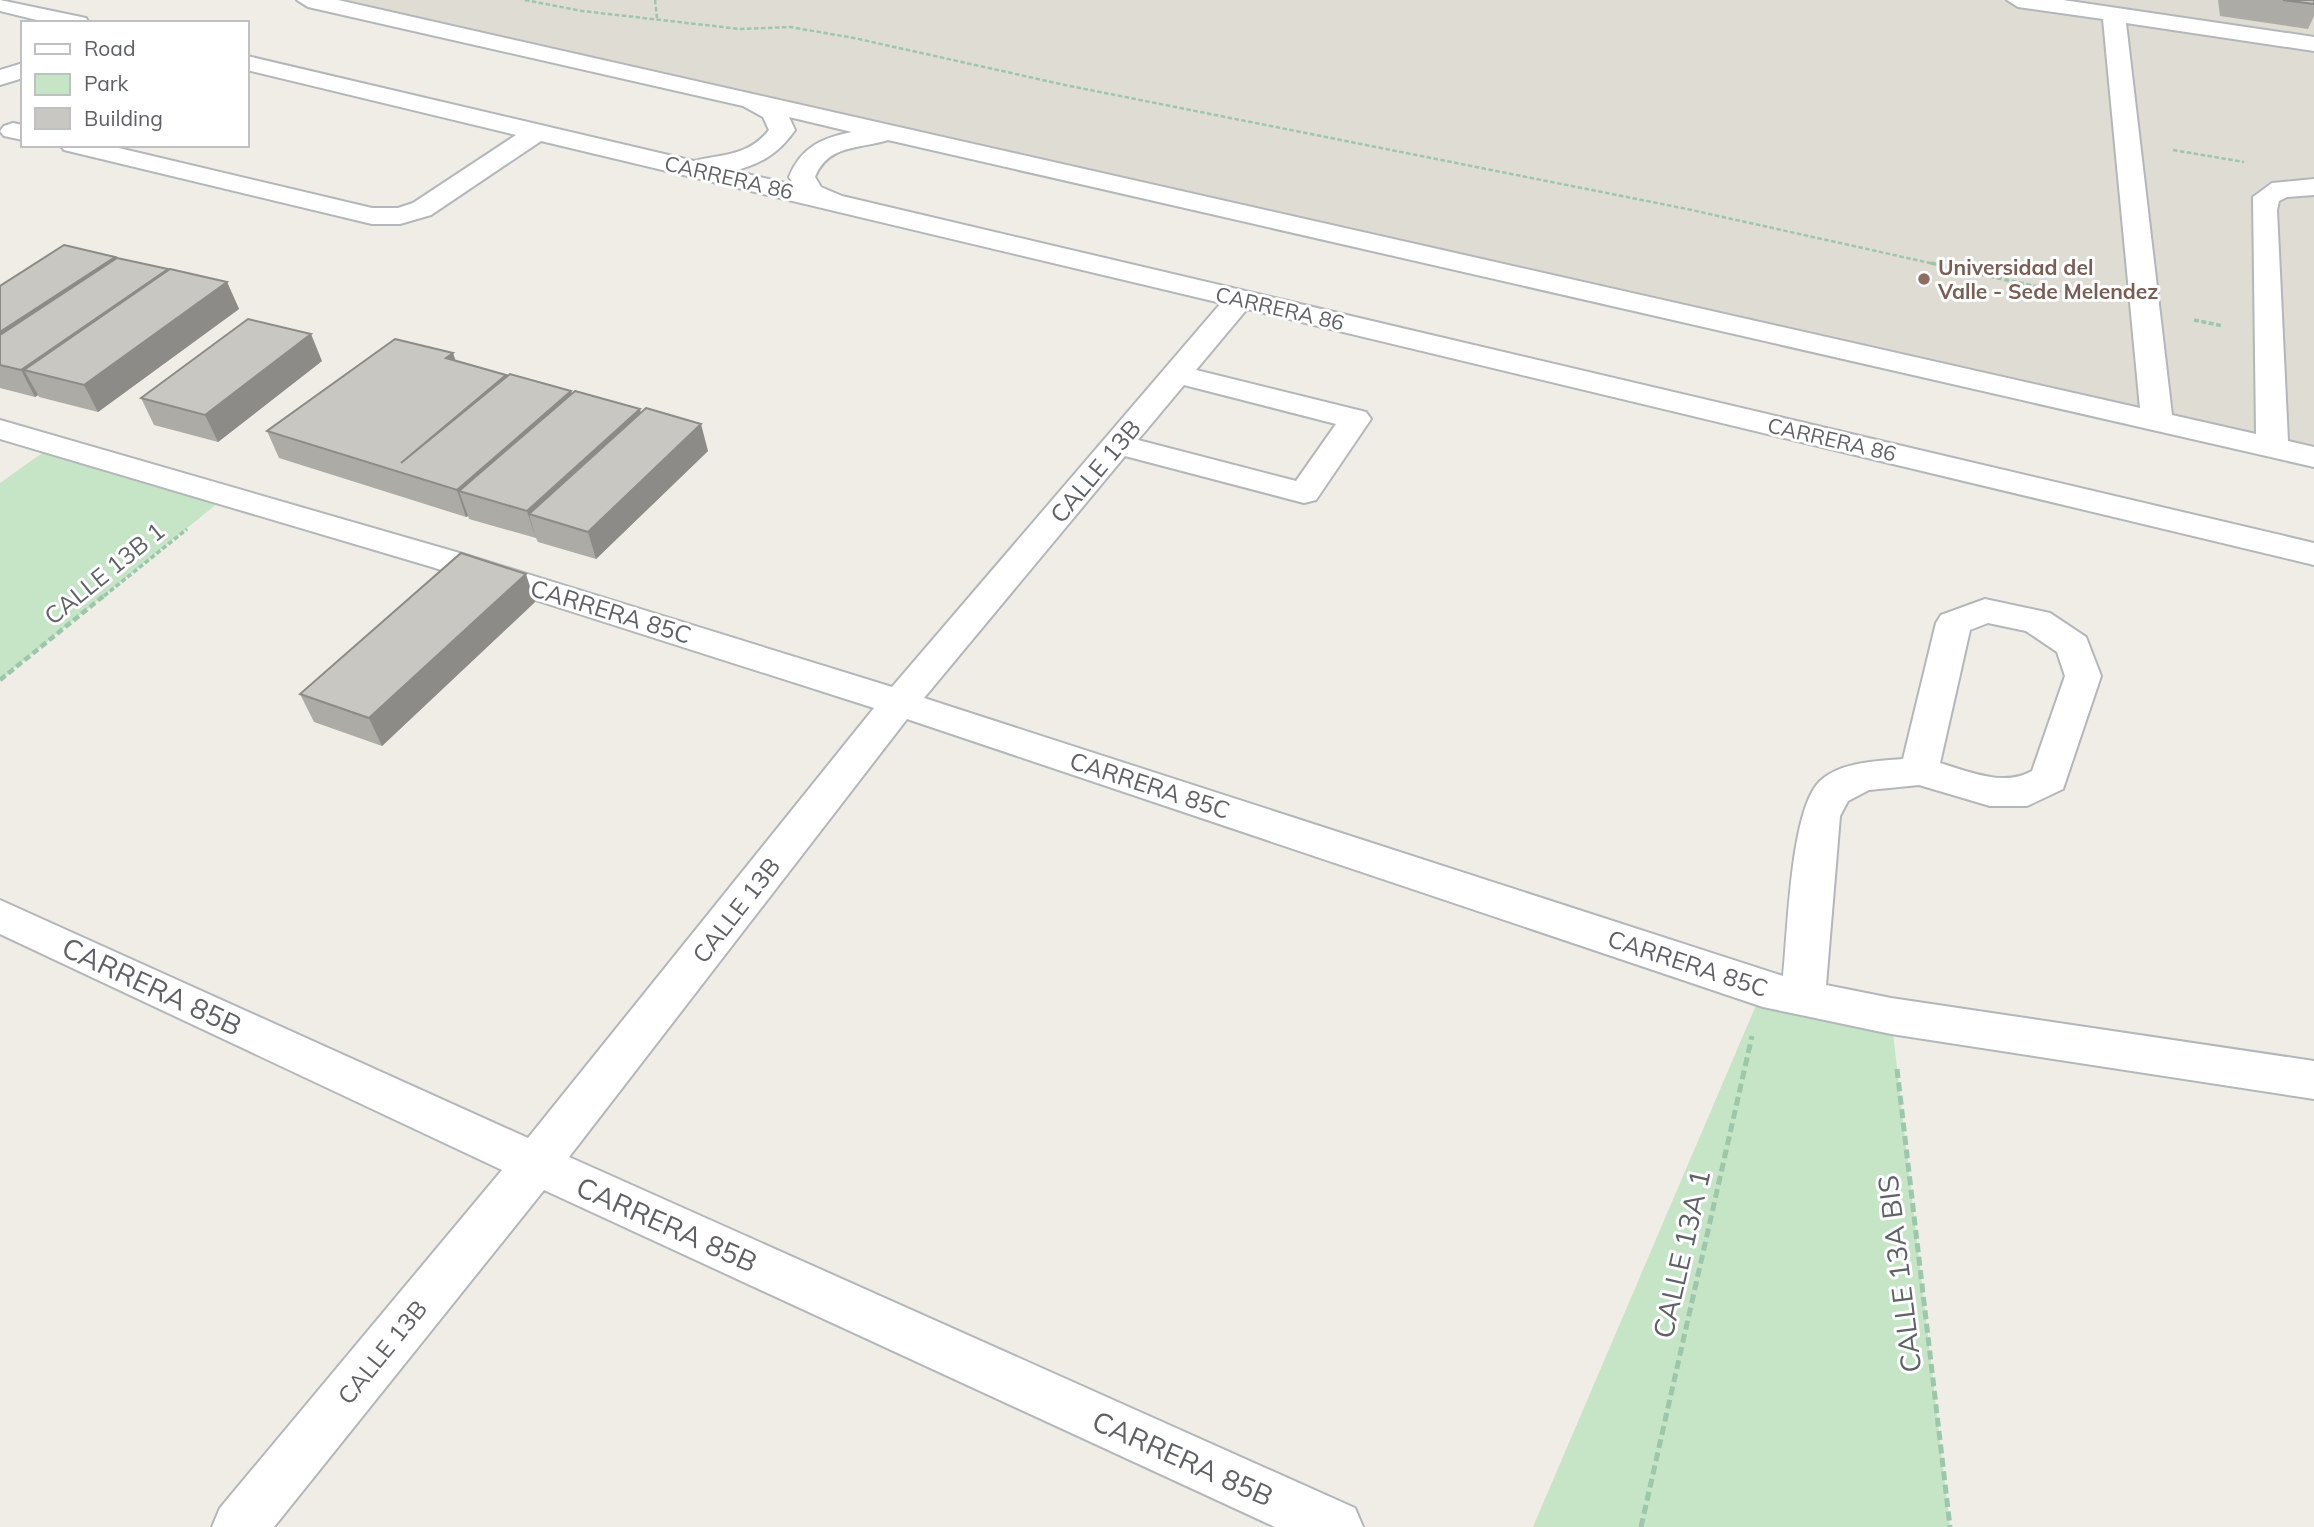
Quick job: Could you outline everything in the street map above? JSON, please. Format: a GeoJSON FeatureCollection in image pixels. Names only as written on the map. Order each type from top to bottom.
{"type":"FeatureCollection","features":[{"type":"Feature","properties":{"kind":"street"},"geometry":{"type":"LineString","coordinates":[[308,0],[2314,457]]}},
{"type":"Feature","properties":{"kind":"street"},"geometry":{"type":"LineString","coordinates":[[2018,0],[2314,44]]}},
{"type":"Feature","properties":{"kind":"street"},"geometry":{"type":"LineString","coordinates":[[0,4],[70,21]]}},
{"type":"Feature","properties":{"kind":"street"},"geometry":{"type":"LineString","coordinates":[[2114,16],[2157,421]]}},
{"type":"Feature","properties":{"kind":"street","name":"CARRERA 86"},"geometry":{"type":"LineString","coordinates":[[248,63],[2314,554]]}},
{"type":"Feature","properties":{"kind":"street"},"geometry":{"type":"LineString","coordinates":[[0,78],[21,71]]}},
{"type":"Feature","properties":{"kind":"street"},"geometry":{"type":"LineString","coordinates":[[683,166],[710,167],[736,162],[760,153],[775,142],[782,130],[780,118],[769,108],[751,101]]}},
{"type":"Feature","properties":{"kind":"street"},"geometry":{"type":"LineString","coordinates":[[81,147],[372,216],[400,216],[422,209],[537,132]]}},
{"type":"Feature","properties":{"kind":"street"},"geometry":{"type":"LineString","coordinates":[[833,202],[811,192],[802,177],[806,162],[823,148],[849,139],[880,135],[909,137]]}},
{"type":"Feature","properties":{"kind":"street"},"geometry":{"type":"LineString","coordinates":[[2272,447],[2264,210],[2266,197],[2281,189],[2314,187]]}},
{"type":"Feature","properties":{"kind":"street","name":"CALLE 13B"},"geometry":{"type":"LineString","coordinates":[[239,1527],[536,1164],[901,701],[1240,299]]}},
{"type":"Feature","properties":{"kind":"street"},"geometry":{"type":"LineString","coordinates":[[1118,444],[1304,493],[1355,419],[1177,374]]}},
{"type":"Feature","properties":{"kind":"street","name":"CARRERA 85C"},"geometry":{"type":"LineString","coordinates":[[0,429],[229,494],[901,701],[1783,993],[1891,1016],[2314,1080]]}},
{"type":"Feature","properties":{"kind":"street"},"geometry":{"type":"LineString","coordinates":[[1783,993],[1820,816],[1834,790],[1862,777],[1919,771],[1990,792],[2027,792],[2049,779],[2083,676],[2073,646],[2037,621],[1985,611],[1954,624],[1919,771]]}},
{"type":"Feature","properties":{"kind":"street","name":"CARRERA 85B"},"geometry":{"type":"LineString","coordinates":[[0,916],[536,1164],[1336,1527]]}},
{"type":"Feature","properties":{"kind":"path"},"geometry":{"type":"LineString","coordinates":[[525,0],[582,11],[740,29],[790,27],[854,38],[1065,85],[1687,209],[2269,336]]}},
{"type":"Feature","properties":{"kind":"path"},"geometry":{"type":"LineString","coordinates":[[655,0],[657,18]]}},
{"type":"Feature","properties":{"kind":"path"},"geometry":{"type":"LineString","coordinates":[[2127,143],[2247,162]]}},
{"type":"Feature","properties":{"kind":"path","name":"CALLE 13B 1"},"geometry":{"type":"LineString","coordinates":[[0,680],[229,494]]}},
{"type":"Feature","properties":{"kind":"path","name":"CALLE 13A 1"},"geometry":{"type":"LineString","coordinates":[[1641,1527],[1783,993]]}},
{"type":"Feature","properties":{"kind":"path","name":"CALLE 13A BIS"},"geometry":{"type":"LineString","coordinates":[[1891,1016],[1950,1527]]}},
{"type":"Feature","properties":{"kind":"shaded area","name":"Universidad del Valle - Sede Melendez"},"geometry":{"type":"Polygon","coordinates":[[[308,0],[2314,0],[2314,457],[308,0]]]}},
{"type":"Feature","properties":{"kind":"green space"},"geometry":{"type":"Polygon","coordinates":[[[55,444],[229,494],[0,680],[0,483],[55,444]]]}},
{"type":"Feature","properties":{"kind":"green space"},"geometry":{"type":"Polygon","coordinates":[[[1763,989],[1891,1016],[1950,1527],[1533,1527],[1763,989]]]}},
{"type":"Feature","properties":{"kind":"building"},"geometry":{"type":"Polygon","coordinates":[[[2283,0],[2314,0],[2314,4],[2283,0]]]}},
{"type":"Feature","properties":{"kind":"building"},"geometry":{"type":"Polygon","coordinates":[[[64,245],[115,257],[0,332],[0,286],[64,245]]]}},
{"type":"Feature","properties":{"kind":"building"},"geometry":{"type":"Polygon","coordinates":[[[117,258],[168,269],[21,370],[0,365],[0,335],[117,258]]]}},
{"type":"Feature","properties":{"kind":"building"},"geometry":{"type":"Polygon","coordinates":[[[170,269],[227,282],[84,385],[24,370],[170,269]]]}},
{"type":"Feature","properties":{"kind":"building"},"geometry":{"type":"Polygon","coordinates":[[[248,319],[311,334],[205,415],[141,398],[248,319]]]}},
{"type":"Feature","properties":{"kind":"building"},"geometry":{"type":"Polygon","coordinates":[[[395,339],[453,353],[446,358],[506,375],[401,463],[510,374],[571,391],[457,490],[267,431],[395,339]]]}},
{"type":"Feature","properties":{"kind":"building"},"geometry":{"type":"Polygon","coordinates":[[[575,391],[640,409],[527,511],[459,491],[575,391]]]}},
{"type":"Feature","properties":{"kind":"building"},"geometry":{"type":"Polygon","coordinates":[[[646,408],[701,424],[588,532],[529,514],[646,408]]]}},
{"type":"Feature","properties":{"kind":"building"},"geometry":{"type":"Polygon","coordinates":[[[461,553],[526,574],[369,718],[300,694],[461,553]]]}},
{"type":"Feature","properties":{"kind":"place","name":"Universidad del Valle - Sede Melendez"},"geometry":{"type":"Point","coordinates":[1924,279]}}]}
